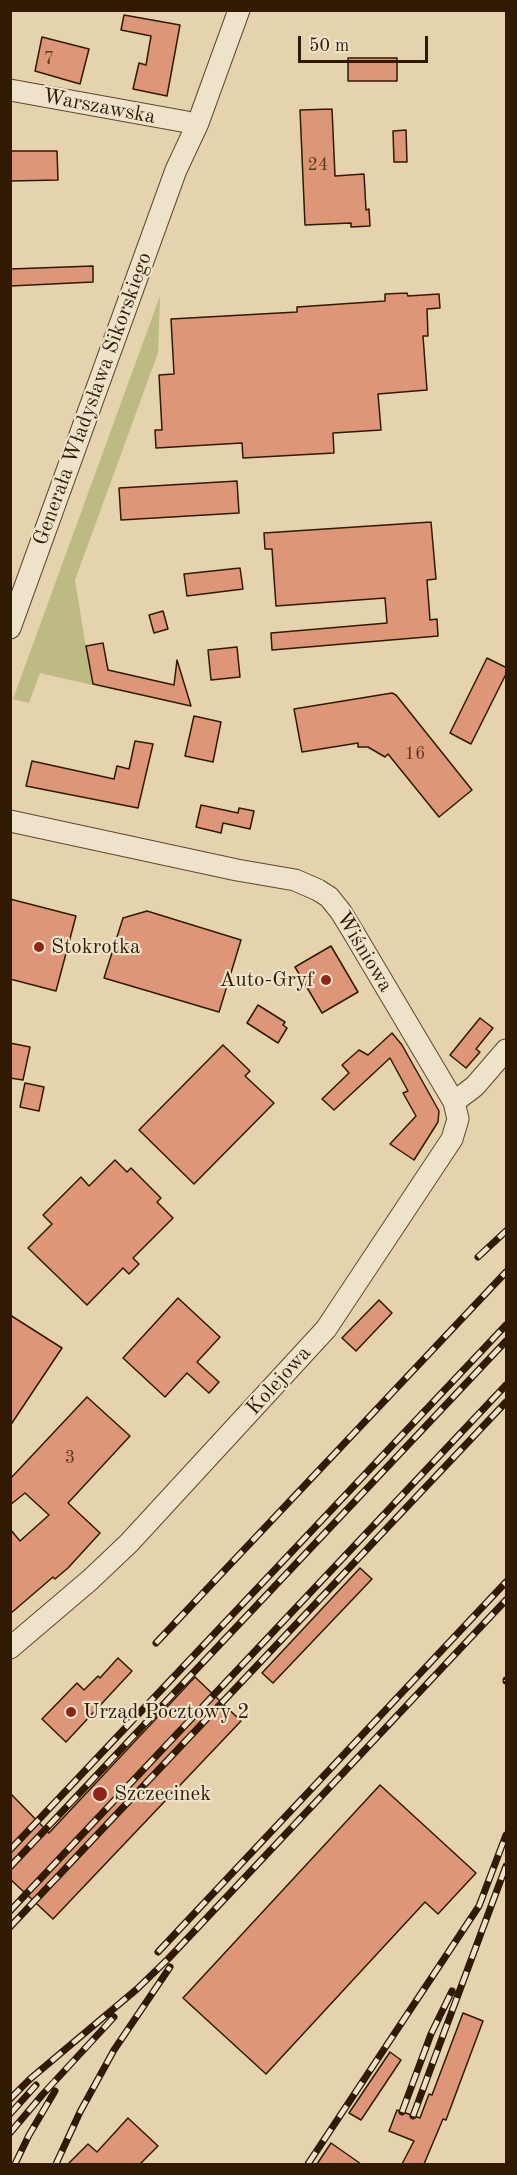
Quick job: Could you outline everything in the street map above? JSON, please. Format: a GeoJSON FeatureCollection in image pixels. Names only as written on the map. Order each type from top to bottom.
{"type":"FeatureCollection","features":[{"type":"Feature","properties":{"kind":"street","name":"Generała Władysława Sikorskiego"},"geometry":{"type":"LineString","coordinates":[[176,170],[187,122],[228,10]]}},
{"type":"Feature","properties":{"kind":"street","name":"Generała Władysława Sikorskiego"},"geometry":{"type":"LineString","coordinates":[[10,628],[176,170],[198,123],[239,10]]}},
{"type":"Feature","properties":{"kind":"street","name":"Warszawska"},"geometry":{"type":"LineString","coordinates":[[10,90],[187,122]]}},
{"type":"Feature","properties":{"kind":"street","name":"Wiśniowa"},"geometry":{"type":"LineString","coordinates":[[10,821],[237,870],[295,880],[318,890],[329,897],[340,912],[454,1102]]}},
{"type":"Feature","properties":{"kind":"street"},"geometry":{"type":"LineString","coordinates":[[454,1102],[475,1086],[507,1050]]}},
{"type":"Feature","properties":{"kind":"street","name":"Kolejowa"},"geometry":{"type":"LineString","coordinates":[[10,1647],[90,1580],[129,1543],[326,1329],[452,1139],[458,1119],[454,1102]]}},
{"type":"Feature","properties":{"kind":"shaded area"},"geometry":{"type":"Polygon","coordinates":[[[160,296],[158,353],[75,580],[92,685],[40,673],[29,703],[13,699],[160,296]]]}},
{"type":"Feature","properties":{"kind":"building"},"geometry":{"type":"Polygon","coordinates":[[[124,15],[180,25],[167,96],[133,89],[139,63],[146,65],[151,36],[121,30],[124,15]]]}},
{"type":"Feature","properties":{"kind":"building"},"geometry":{"type":"Polygon","coordinates":[[[42,37],[89,49],[80,84],[35,71],[42,37]]]}},
{"type":"Feature","properties":{"kind":"building"},"geometry":{"type":"Polygon","coordinates":[[[348,58],[397,58],[397,81],[348,81],[348,58]]]}},
{"type":"Feature","properties":{"kind":"building"},"geometry":{"type":"Polygon","coordinates":[[[332,109],[335,176],[364,174],[366,210],[369,209],[370,226],[351,227],[351,223],[305,225],[300,110],[332,109]]]}},
{"type":"Feature","properties":{"kind":"building"},"geometry":{"type":"Polygon","coordinates":[[[406,130],[407,162],[394,162],[393,131],[406,130]]]}},
{"type":"Feature","properties":{"kind":"building"},"geometry":{"type":"Polygon","coordinates":[[[10,151],[57,151],[58,180],[10,181],[10,151]]]}},
{"type":"Feature","properties":{"kind":"building"},"geometry":{"type":"Polygon","coordinates":[[[93,266],[93,282],[10,286],[10,269],[93,266]]]}},
{"type":"Feature","properties":{"kind":"building"},"geometry":{"type":"Polygon","coordinates":[[[407,293],[408,296],[439,294],[440,308],[427,309],[428,336],[423,336],[427,390],[378,394],[381,430],[333,433],[334,453],[243,458],[242,443],[156,448],[155,430],[162,430],[159,375],[174,374],[171,319],[297,312],[297,307],[385,301],[385,294],[407,293]]]}},
{"type":"Feature","properties":{"kind":"building"},"geometry":{"type":"Polygon","coordinates":[[[237,481],[239,513],[121,520],[119,488],[237,481]]]}},
{"type":"Feature","properties":{"kind":"building"},"geometry":{"type":"Polygon","coordinates":[[[431,522],[436,579],[427,580],[430,620],[437,619],[438,636],[272,650],[271,633],[387,623],[385,598],[276,606],[272,549],[265,549],[264,533],[431,522]]]}},
{"type":"Feature","properties":{"kind":"building"},"geometry":{"type":"Polygon","coordinates":[[[240,568],[243,589],[187,596],[184,574],[240,568]]]}},
{"type":"Feature","properties":{"kind":"building"},"geometry":{"type":"Polygon","coordinates":[[[163,611],[168,629],[154,633],[149,615],[163,611]]]}},
{"type":"Feature","properties":{"kind":"building"},"geometry":{"type":"Polygon","coordinates":[[[103,643],[108,670],[174,685],[177,660],[191,706],[93,684],[86,646],[103,643]]]}},
{"type":"Feature","properties":{"kind":"building"},"geometry":{"type":"Polygon","coordinates":[[[237,647],[240,677],[211,680],[208,650],[237,647]]]}},
{"type":"Feature","properties":{"kind":"building"},"geometry":{"type":"Polygon","coordinates":[[[487,658],[507,668],[507,672],[471,744],[450,733],[487,658]]]}},
{"type":"Feature","properties":{"kind":"building"},"geometry":{"type":"Polygon","coordinates":[[[392,693],[396,695],[472,790],[439,817],[388,754],[385,757],[368,747],[358,747],[358,743],[302,752],[294,709],[392,693]]]}},
{"type":"Feature","properties":{"kind":"building"},"geometry":{"type":"Polygon","coordinates":[[[194,716],[221,722],[213,762],[185,756],[194,716]]]}},
{"type":"Feature","properties":{"kind":"building"},"geometry":{"type":"Polygon","coordinates":[[[135,741],[153,744],[138,808],[26,786],[32,761],[114,779],[117,766],[129,769],[135,741]]]}},
{"type":"Feature","properties":{"kind":"building"},"geometry":{"type":"Polygon","coordinates":[[[201,805],[238,813],[239,808],[254,811],[250,829],[223,823],[221,833],[196,827],[201,805]]]}},
{"type":"Feature","properties":{"kind":"building","name":"Stokrotka"},"geometry":{"type":"Polygon","coordinates":[[[10,899],[76,916],[56,991],[10,979],[10,899]]]}},
{"type":"Feature","properties":{"kind":"building"},"geometry":{"type":"Polygon","coordinates":[[[147,911],[241,940],[219,1012],[104,978],[123,918],[147,911]]]}},
{"type":"Feature","properties":{"kind":"building","name":"Auto-Gryf"},"geometry":{"type":"Polygon","coordinates":[[[331,946],[358,992],[322,1013],[295,967],[331,946]]]}},
{"type":"Feature","properties":{"kind":"building"},"geometry":{"type":"Polygon","coordinates":[[[258,1005],[285,1022],[283,1025],[287,1028],[278,1043],[247,1023],[258,1005]]]}},
{"type":"Feature","properties":{"kind":"building"},"geometry":{"type":"Polygon","coordinates":[[[480,1018],[493,1028],[476,1049],[480,1052],[466,1068],[450,1055],[480,1018]]]}},
{"type":"Feature","properties":{"kind":"building"},"geometry":{"type":"Polygon","coordinates":[[[392,1033],[402,1045],[439,1111],[438,1122],[414,1160],[390,1144],[416,1116],[403,1093],[408,1091],[390,1058],[334,1110],[322,1099],[349,1073],[342,1065],[359,1050],[368,1055],[392,1033]]]}},
{"type":"Feature","properties":{"kind":"building"},"geometry":{"type":"Polygon","coordinates":[[[10,1043],[30,1047],[23,1080],[10,1078],[10,1043]]]}},
{"type":"Feature","properties":{"kind":"building"},"geometry":{"type":"Polygon","coordinates":[[[223,1045],[250,1071],[245,1076],[274,1103],[194,1184],[139,1130],[223,1045]]]}},
{"type":"Feature","properties":{"kind":"building"},"geometry":{"type":"Polygon","coordinates":[[[25,1083],[44,1087],[39,1111],[20,1107],[25,1083]]]}},
{"type":"Feature","properties":{"kind":"building"},"geometry":{"type":"Polygon","coordinates":[[[115,1160],[127,1172],[131,1168],[161,1198],[157,1202],[173,1218],[133,1258],[139,1264],[129,1274],[123,1268],[87,1305],[28,1248],[52,1224],[43,1215],[81,1177],[89,1186],[115,1160]]]}},
{"type":"Feature","properties":{"kind":"building"},"geometry":{"type":"Polygon","coordinates":[[[178,1298],[220,1337],[197,1362],[219,1382],[209,1393],[187,1373],[165,1397],[123,1358],[178,1298]]]}},
{"type":"Feature","properties":{"kind":"building"},"geometry":{"type":"Polygon","coordinates":[[[379,1300],[392,1313],[356,1351],[342,1338],[379,1300]]]}},
{"type":"Feature","properties":{"kind":"building"},"geometry":{"type":"Polygon","coordinates":[[[10,1315],[62,1348],[10,1426],[10,1315]]]}},
{"type":"Feature","properties":{"kind":"building"},"geometry":{"type":"Polygon","coordinates":[[[87,1397],[130,1436],[68,1503],[100,1533],[68,1568],[55,1579],[53,1577],[10,1614],[10,1529],[20,1541],[49,1515],[25,1493],[10,1505],[10,1479],[87,1397]]]}},
{"type":"Feature","properties":{"kind":"building"},"geometry":{"type":"Polygon","coordinates":[[[360,1568],[372,1579],[273,1683],[262,1673],[360,1568]]]}},
{"type":"Feature","properties":{"kind":"building","name":"Urząd Pocztowy 2"},"geometry":{"type":"Polygon","coordinates":[[[118,1658],[132,1671],[66,1742],[42,1719],[77,1683],[84,1690],[98,1676],[100,1678],[118,1658]]]}},
{"type":"Feature","properties":{"kind":"building"},"geometry":{"type":"Polygon","coordinates":[[[195,1677],[241,1721],[53,1919],[10,1879],[10,1793],[49,1833],[195,1677]]]}},
{"type":"Feature","properties":{"kind":"building"},"geometry":{"type":"Polygon","coordinates":[[[380,1785],[476,1873],[438,1914],[425,1902],[266,2074],[183,1998],[380,1785]]]}},
{"type":"Feature","properties":{"kind":"building"},"geometry":{"type":"Polygon","coordinates":[[[463,2013],[483,2021],[446,2120],[443,2119],[424,2164],[402,2164],[414,2141],[389,2131],[397,2110],[420,2118],[429,2094],[432,2095],[463,2013]]]}},
{"type":"Feature","properties":{"kind":"building"},"geometry":{"type":"Polygon","coordinates":[[[390,2052],[401,2060],[361,2120],[349,2113],[390,2052]]]}},
{"type":"Feature","properties":{"kind":"building"},"geometry":{"type":"Polygon","coordinates":[[[128,2118],[158,2146],[140,2164],[68,2164],[88,2144],[97,2152],[128,2118]]]}},
{"type":"Feature","properties":{"kind":"building"},"geometry":{"type":"Polygon","coordinates":[[[331,2143],[361,2164],[317,2164],[331,2143]]]}},
{"type":"Feature","properties":{"kind":"railway"},"geometry":{"type":"LineString","coordinates":[[478,1257],[506,1231]]}},
{"type":"Feature","properties":{"kind":"railway"},"geometry":{"type":"LineString","coordinates":[[156,1643],[506,1272]]}},
{"type":"Feature","properties":{"kind":"railway"},"geometry":{"type":"LineString","coordinates":[[10,1850],[506,1325]]}},
{"type":"Feature","properties":{"kind":"railway"},"geometry":{"type":"LineString","coordinates":[[10,1867],[506,1341]]}},
{"type":"Feature","properties":{"kind":"railway"},"geometry":{"type":"LineString","coordinates":[[10,1911],[506,1385]]}},
{"type":"Feature","properties":{"kind":"railway"},"geometry":{"type":"LineString","coordinates":[[10,1927],[506,1402]]}},
{"type":"Feature","properties":{"kind":"railway"},"geometry":{"type":"LineString","coordinates":[[158,1952],[506,1582]]}},
{"type":"Feature","properties":{"kind":"railway"},"geometry":{"type":"LineString","coordinates":[[10,2099],[30,2079],[137,1989],[169,1958],[506,1600]]}},
{"type":"Feature","properties":{"kind":"railway"},"geometry":{"type":"LineString","coordinates":[[308,2164],[479,1906],[506,1835]]}},
{"type":"Feature","properties":{"kind":"railway"},"geometry":{"type":"LineString","coordinates":[[413,2116],[506,1866]]}},
{"type":"Feature","properties":{"kind":"railway"},"geometry":{"type":"LineString","coordinates":[[56,2164],[80,2112],[114,2050],[170,1967]]}},
{"type":"Feature","properties":{"kind":"railway"},"geometry":{"type":"LineString","coordinates":[[402,2112],[431,2034],[452,1991]]}},
{"type":"Feature","properties":{"kind":"railway"},"geometry":{"type":"LineString","coordinates":[[10,2133],[114,2017]]}},
{"type":"Feature","properties":{"kind":"railway"},"geometry":{"type":"LineString","coordinates":[[10,2114],[36,2085]]}},
{"type":"Feature","properties":{"kind":"railway"},"geometry":{"type":"LineString","coordinates":[[15,2164],[55,2091]]}},
{"type":"Feature","properties":{"kind":"place","name":"Stokrotka"},"geometry":{"type":"Point","coordinates":[39,947]}},
{"type":"Feature","properties":{"kind":"place","name":"Auto-Gryf"},"geometry":{"type":"Point","coordinates":[326,980]}},
{"type":"Feature","properties":{"kind":"place","name":"Urząd Pocztowy 2"},"geometry":{"type":"Point","coordinates":[71,1712]}},
{"type":"Feature","properties":{"kind":"place","name":"Szczecinek"},"geometry":{"type":"Point","coordinates":[100,1794]}}]}
